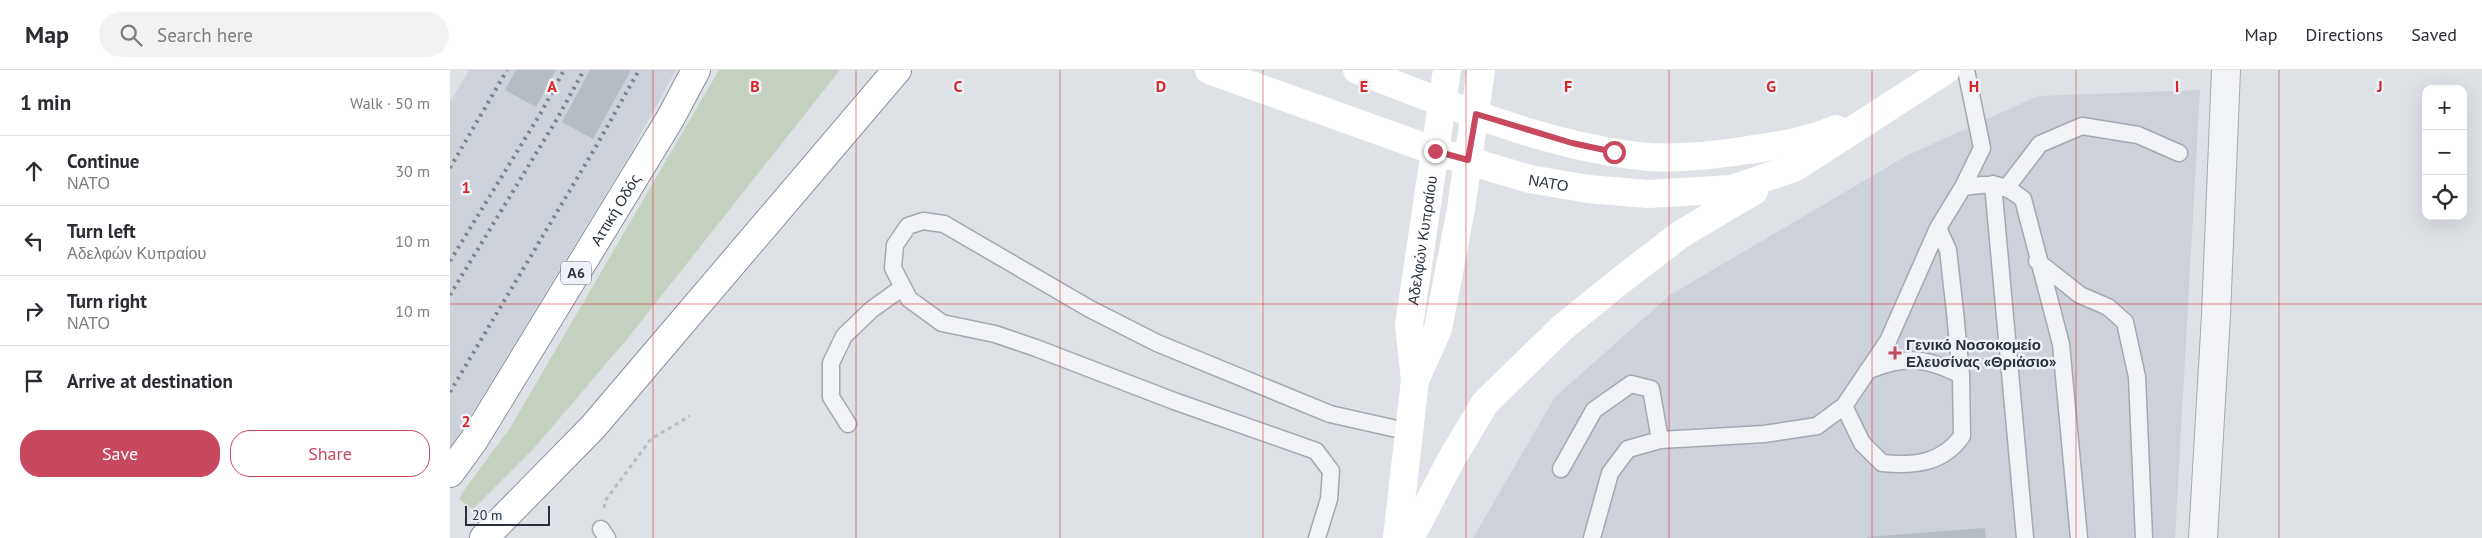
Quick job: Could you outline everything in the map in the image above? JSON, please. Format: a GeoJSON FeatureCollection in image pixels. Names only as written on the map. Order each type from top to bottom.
{"type":"FeatureCollection","features":[{"type":"Feature","properties":{"kind":"main road","name":"Αττική Οδός"},"geometry":{"type":"LineString","coordinates":[[450,474],[474,440],[650,152],[696,70]]}},
{"type":"Feature","properties":{"kind":"main road"},"geometry":{"type":"LineString","coordinates":[[484,538],[593,426],[897,70]]}},
{"type":"Feature","properties":{"kind":"main road","name":"ΝΑΤΟ"},"geometry":{"type":"LineString","coordinates":[[1208,70],[1435,151],[1530,179],[1588,189],[1648,194],[1732,189],[1794,168],[1884,108],[1946,70]]}},
{"type":"Feature","properties":{"kind":"main road","name":"ΝΑΤΟ"},"geometry":{"type":"LineString","coordinates":[[1368,70],[1476,114],[1572,143],[1614,152],[1660,157],[1734,152],[1808,139],[1884,108]]}},
{"type":"Feature","properties":{"kind":"main road","name":"Αδελφών Κυπραίου"},"geometry":{"type":"LineString","coordinates":[[1397,538],[1415,380],[1409,325],[1447,70]]}},
{"type":"Feature","properties":{"kind":"main road","name":"Αδελφών Κυπραίου"},"geometry":{"type":"LineString","coordinates":[[1415,380],[1438,329],[1461,209],[1481,70]]}},
{"type":"Feature","properties":{"kind":"main road"},"geometry":{"type":"LineString","coordinates":[[1410,538],[1451,460],[1485,403],[1548,342],[1616,284],[1681,234],[1794,168]]}},
{"type":"Feature","properties":{"kind":"street"},"geometry":{"type":"LineString","coordinates":[[2203,538],[2216,315],[2226,70]]}},
{"type":"Feature","properties":{"kind":"lane"},"geometry":{"type":"LineString","coordinates":[[1592,538],[1610,473],[1628,449],[1660,440],[1764,434],[1817,426],[1844,406],[1888,342],[1938,228],[1963,186],[1982,148],[1966,70]]}},
{"type":"Feature","properties":{"kind":"lane"},"geometry":{"type":"LineString","coordinates":[[2025,538],[2000,185],[2040,144],[2082,126],[2138,135],[2179,152]]}},
{"type":"Feature","properties":{"kind":"lane"},"geometry":{"type":"LineString","coordinates":[[1963,186],[2000,185],[2022,199],[2037,261],[2061,344],[2079,538]]}},
{"type":"Feature","properties":{"kind":"lane"},"geometry":{"type":"LineString","coordinates":[[1317,538],[1329,499],[1331,471],[1316,451],[1174,401],[1020,342],[994,334],[942,323],[909,298],[893,268],[895,245],[908,226],[923,221],[944,224],[1090,309],[1157,343],[1330,414],[1410,432]]}},
{"type":"Feature","properties":{"kind":"lane"},"geometry":{"type":"LineString","coordinates":[[1844,406],[1862,443],[1882,463],[1911,466],[1942,457],[1962,436],[1961,374],[1948,250],[1938,228]]}},
{"type":"Feature","properties":{"kind":"lane"},"geometry":{"type":"LineString","coordinates":[[2037,261],[2080,295],[2108,308],[2125,322],[2137,377],[2144,538]]}},
{"type":"Feature","properties":{"kind":"lane"},"geometry":{"type":"LineString","coordinates":[[848,424],[831,397],[831,363],[844,336],[871,310],[903,287]]}},
{"type":"Feature","properties":{"kind":"lane"},"geometry":{"type":"LineString","coordinates":[[1867,371],[1886,363],[1916,359],[1961,374]]}},
{"type":"Feature","properties":{"kind":"lane"},"geometry":{"type":"LineString","coordinates":[[1561,470],[1594,410],[1631,384],[1651,389],[1660,440]]}},
{"type":"Feature","properties":{"kind":"path"},"geometry":{"type":"LineString","coordinates":[[604,534],[606,501],[651,439],[690,416]]}},
{"type":"Feature","properties":{"kind":"shaded area"},"geometry":{"type":"Polygon","coordinates":[[[469,70],[676,70],[627,159],[450,449],[450,102],[469,70]]]}},
{"type":"Feature","properties":{"kind":"shaded area","name":"Γενικό Νοσοκομείο Ελευσίνας «Θριάσιο»"},"geometry":{"type":"Polygon","coordinates":[[[2200,90],[2175,538],[1473,538],[1555,397],[1670,295],[1906,156],[2038,96],[2200,90]]]}},
{"type":"Feature","properties":{"kind":"green space"},"geometry":{"type":"Polygon","coordinates":[[[719,70],[840,70],[628,338],[536,446],[473,509],[459,499],[462,493],[510,428],[719,70]]]}},
{"type":"Feature","properties":{"kind":"building"},"geometry":{"type":"Polygon","coordinates":[[[516,70],[556,70],[536,107],[505,90],[516,70]]]}},
{"type":"Feature","properties":{"kind":"building"},"geometry":{"type":"Polygon","coordinates":[[[590,70],[631,70],[593,139],[562,122],[590,70]]]}},
{"type":"Feature","properties":{"kind":"building"},"geometry":{"type":"Polygon","coordinates":[[[1985,528],[1986,538],[1867,538],[1867,537],[1985,528]]]}},
{"type":"Feature","properties":{"kind":"railway"},"geometry":{"type":"LineString","coordinates":[[450,168],[507,70]]}},
{"type":"Feature","properties":{"kind":"railway"},"geometry":{"type":"LineString","coordinates":[[450,261],[542,111],[564,70]]}},
{"type":"Feature","properties":{"kind":"railway"},"geometry":{"type":"LineString","coordinates":[[450,295],[557,119],[584,70]]}},
{"type":"Feature","properties":{"kind":"railway"},"geometry":{"type":"LineString","coordinates":[[450,392],[598,143],[639,70]]}},
{"type":"Feature","properties":{"kind":"place","name":"Γενικό Νοσοκομείο Ελευσίνας «Θριάσιο»"},"geometry":{"type":"Point","coordinates":[1895,353]}},
{"type":"Feature","properties":{"kind":"route"},"geometry":{"type":"LineString","coordinates":[[1435,151],[1468,160],[1476,114],[1528,131],[1614,152]]}}]}
